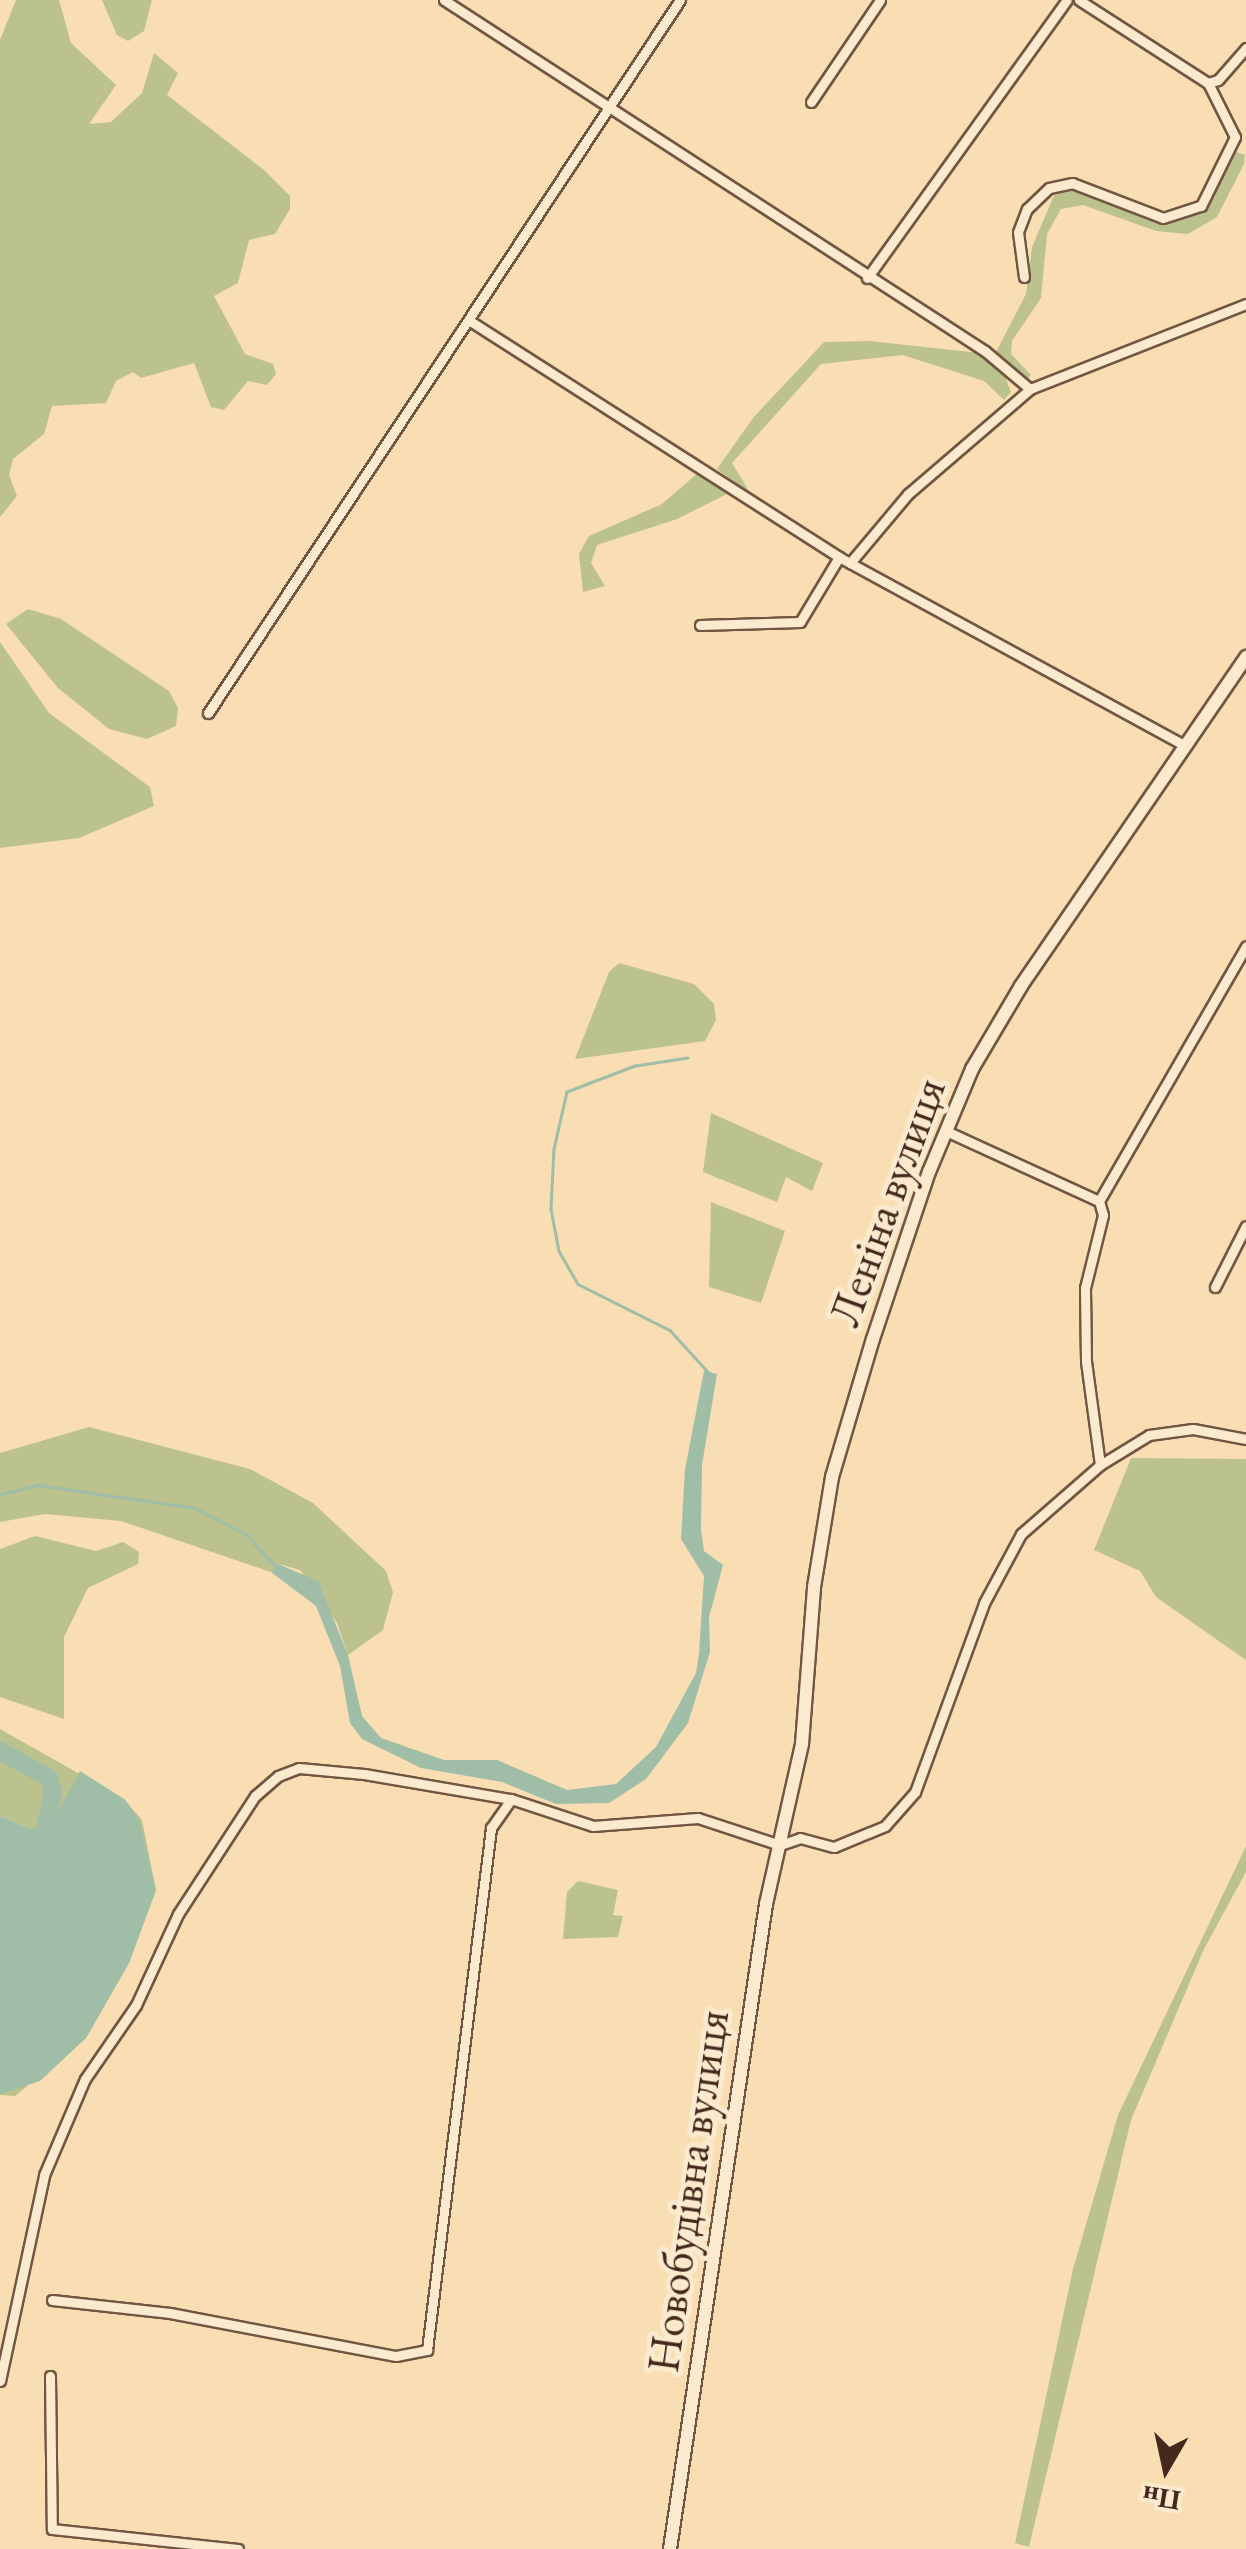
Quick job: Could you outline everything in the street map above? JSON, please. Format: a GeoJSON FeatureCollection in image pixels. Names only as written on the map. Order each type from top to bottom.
{"type":"FeatureCollection","features":[{"type":"Feature","properties":{"kind":"street"},"geometry":{"type":"LineString","coordinates":[[444,0],[984,351],[1030,390]]}},
{"type":"Feature","properties":{"kind":"street"},"geometry":{"type":"LineString","coordinates":[[208,713],[680,0]]}},
{"type":"Feature","properties":{"kind":"street"},"geometry":{"type":"LineString","coordinates":[[811,102],[880,0]]}},
{"type":"Feature","properties":{"kind":"street"},"geometry":{"type":"LineString","coordinates":[[868,278],[1067,0]]}},
{"type":"Feature","properties":{"kind":"street"},"geometry":{"type":"LineString","coordinates":[[1024,277],[1018,232],[1027,209],[1050,188],[1082,186],[1163,218],[1201,206],[1235,137],[1208,83],[1079,0]]}},
{"type":"Feature","properties":{"kind":"street"},"geometry":{"type":"LineString","coordinates":[[1208,83],[1218,80],[1246,48]]}},
{"type":"Feature","properties":{"kind":"street"},"geometry":{"type":"LineString","coordinates":[[850,563],[908,494],[1030,390],[1246,304]]}},
{"type":"Feature","properties":{"kind":"street"},"geometry":{"type":"LineString","coordinates":[[470,321],[850,563],[1184,745]]}},
{"type":"Feature","properties":{"kind":"street"},"geometry":{"type":"LineString","coordinates":[[700,625],[800,622],[839,556]]}},
{"type":"Feature","properties":{"kind":"street","name":"Леніна вулиця"},"geometry":{"type":"LineString","coordinates":[[780,1844],[802,1744],[814,1587],[832,1477],[946,1131],[1001,1018],[1246,656]]}},
{"type":"Feature","properties":{"kind":"street"},"geometry":{"type":"LineString","coordinates":[[1099,1200],[1246,946]]}},
{"type":"Feature","properties":{"kind":"street"},"geometry":{"type":"LineString","coordinates":[[946,1131],[1099,1200],[1104,1215],[1085,1288],[1086,1362],[1100,1464]]}},
{"type":"Feature","properties":{"kind":"street"},"geometry":{"type":"LineString","coordinates":[[1215,1287],[1246,1226]]}},
{"type":"Feature","properties":{"kind":"street"},"geometry":{"type":"LineString","coordinates":[[0,2381],[44,2175],[85,2079],[136,2005],[178,1914],[255,1796],[299,1768],[510,1799],[592,1826],[698,1818],[780,1844],[800,1838],[834,1847],[886,1826],[915,1792],[984,1603],[1021,1534],[1100,1464],[1149,1436],[1193,1429],[1246,1439]]}},
{"type":"Feature","properties":{"kind":"street"},"geometry":{"type":"LineString","coordinates":[[52,2300],[170,2313],[396,2356],[426,2350],[491,1828],[510,1799]]}},
{"type":"Feature","properties":{"kind":"street","name":"Новобудівна вулиця"},"geometry":{"type":"LineString","coordinates":[[670,2549],[780,1844]]}},
{"type":"Feature","properties":{"kind":"street"},"geometry":{"type":"LineString","coordinates":[[50,2376],[52,2529],[238,2549]]}},
{"type":"Feature","properties":{"kind":"green space"},"geometry":{"type":"Polygon","coordinates":[[[16,0],[59,0],[71,43],[116,85],[89,124],[111,122],[142,93],[154,53],[178,73],[167,95],[264,170],[290,196],[290,209],[275,234],[249,240],[238,283],[214,296],[245,354],[273,364],[276,374],[267,385],[248,381],[224,410],[211,407],[194,363],[141,378],[133,372],[116,381],[106,403],[52,406],[44,434],[13,459],[9,475],[17,496],[0,517],[0,40],[16,0]]]}},
{"type":"Feature","properties":{"kind":"green space"},"geometry":{"type":"Polygon","coordinates":[[[102,0],[152,0],[144,31],[128,41],[117,35],[102,0]]]}},
{"type":"Feature","properties":{"kind":"green space"},"geometry":{"type":"Polygon","coordinates":[[[1236,152],[1245,155],[1244,164],[1217,217],[1188,234],[1156,231],[1083,205],[1061,209],[1047,234],[1041,298],[1012,341],[1011,354],[1031,375],[1025,382],[994,356],[1026,294],[1032,247],[1055,193],[1076,189],[1145,219],[1176,222],[1204,208],[1236,152]]]}},
{"type":"Feature","properties":{"kind":"green space"},"geometry":{"type":"Polygon","coordinates":[[[869,341],[980,353],[1004,374],[1011,392],[1004,400],[984,381],[903,355],[821,364],[732,463],[750,493],[717,469],[753,418],[824,342],[869,341]]]}},
{"type":"Feature","properties":{"kind":"green space"},"geometry":{"type":"Polygon","coordinates":[[[699,472],[729,493],[677,519],[597,545],[591,563],[605,586],[583,592],[579,554],[589,536],[662,504],[699,472]]]}},
{"type":"Feature","properties":{"kind":"green space"},"geometry":{"type":"Polygon","coordinates":[[[28,609],[61,619],[169,691],[178,708],[176,726],[147,739],[109,729],[58,688],[6,624],[28,609]]]}},
{"type":"Feature","properties":{"kind":"green space"},"geometry":{"type":"Polygon","coordinates":[[[0,642],[49,713],[150,787],[154,806],[79,838],[0,848],[0,642]]]}},
{"type":"Feature","properties":{"kind":"green space"},"geometry":{"type":"Polygon","coordinates":[[[619,963],[694,984],[714,1004],[716,1020],[705,1041],[575,1059],[609,972],[619,963]]]}},
{"type":"Feature","properties":{"kind":"green space"},"geometry":{"type":"Polygon","coordinates":[[[711,1113],[823,1163],[812,1191],[786,1177],[777,1202],[703,1172],[711,1113]]]}},
{"type":"Feature","properties":{"kind":"green space"},"geometry":{"type":"Polygon","coordinates":[[[711,1202],[785,1231],[761,1303],[709,1287],[711,1202]]]}},
{"type":"Feature","properties":{"kind":"green space"},"geometry":{"type":"Polygon","coordinates":[[[89,1427],[250,1469],[313,1503],[386,1571],[393,1592],[383,1630],[348,1655],[337,1623],[300,1570],[279,1564],[271,1572],[121,1521],[45,1514],[0,1522],[0,1453],[89,1427]]]}},
{"type":"Feature","properties":{"kind":"green space"},"geometry":{"type":"Polygon","coordinates":[[[1131,1458],[1246,1459],[1246,1660],[1156,1597],[1140,1571],[1094,1550],[1131,1458]]]}},
{"type":"Feature","properties":{"kind":"green space"},"geometry":{"type":"Polygon","coordinates":[[[35,1536],[96,1551],[123,1542],[139,1552],[138,1564],[88,1588],[64,1637],[64,1719],[0,1697],[0,1549],[35,1536]]]}},
{"type":"Feature","properties":{"kind":"green space"},"geometry":{"type":"Polygon","coordinates":[[[0,1729],[124,1799],[142,1820],[156,1890],[129,1963],[86,2038],[15,2096],[0,2095],[0,2070],[51,1825],[31,1829],[0,1816],[0,1729]]]}},
{"type":"Feature","properties":{"kind":"green space"},"geometry":{"type":"Polygon","coordinates":[[[1246,1846],[1246,1872],[1204,1949],[1131,2120],[1029,2547],[1015,2543],[1073,2269],[1118,2115],[1246,1846]]]}},
{"type":"Feature","properties":{"kind":"green space"},"geometry":{"type":"Polygon","coordinates":[[[578,1881],[618,1890],[613,1915],[623,1916],[618,1937],[563,1939],[567,1892],[578,1881]]]}},
{"type":"Feature","properties":{"kind":"shaded area"},"geometry":{"type":"Polygon","coordinates":[[[704,1371],[717,1374],[702,1465],[701,1530],[704,1551],[723,1565],[709,1617],[710,1652],[688,1723],[646,1779],[609,1803],[556,1804],[502,1782],[421,1768],[362,1739],[350,1723],[340,1666],[316,1606],[271,1572],[278,1564],[318,1581],[348,1655],[362,1716],[381,1738],[444,1760],[497,1760],[567,1790],[616,1784],[656,1747],[696,1673],[699,1654],[704,1576],[681,1539],[685,1469],[704,1371]]]}},
{"type":"Feature","properties":{"kind":"shaded area"},"geometry":{"type":"Polygon","coordinates":[[[80,1771],[124,1799],[139,1819],[156,1890],[129,1963],[86,2038],[40,2081],[0,2094],[0,1816],[31,1829],[51,1825],[80,1771]]]}},
{"type":"Feature","properties":{"kind":"waterway"},"geometry":{"type":"LineString","coordinates":[[688,1058],[635,1066],[567,1092],[554,1149],[551,1209],[559,1251],[578,1284],[670,1330],[710,1374]]}},
{"type":"Feature","properties":{"kind":"waterway"},"geometry":{"type":"LineString","coordinates":[[0,1494],[38,1485],[195,1508],[247,1535],[277,1568]]}},
{"type":"Feature","properties":{"kind":"waterway"},"geometry":{"type":"LineString","coordinates":[[0,1751],[49,1778],[53,1791],[43,1841],[15,1861],[0,1862]]}}]}
